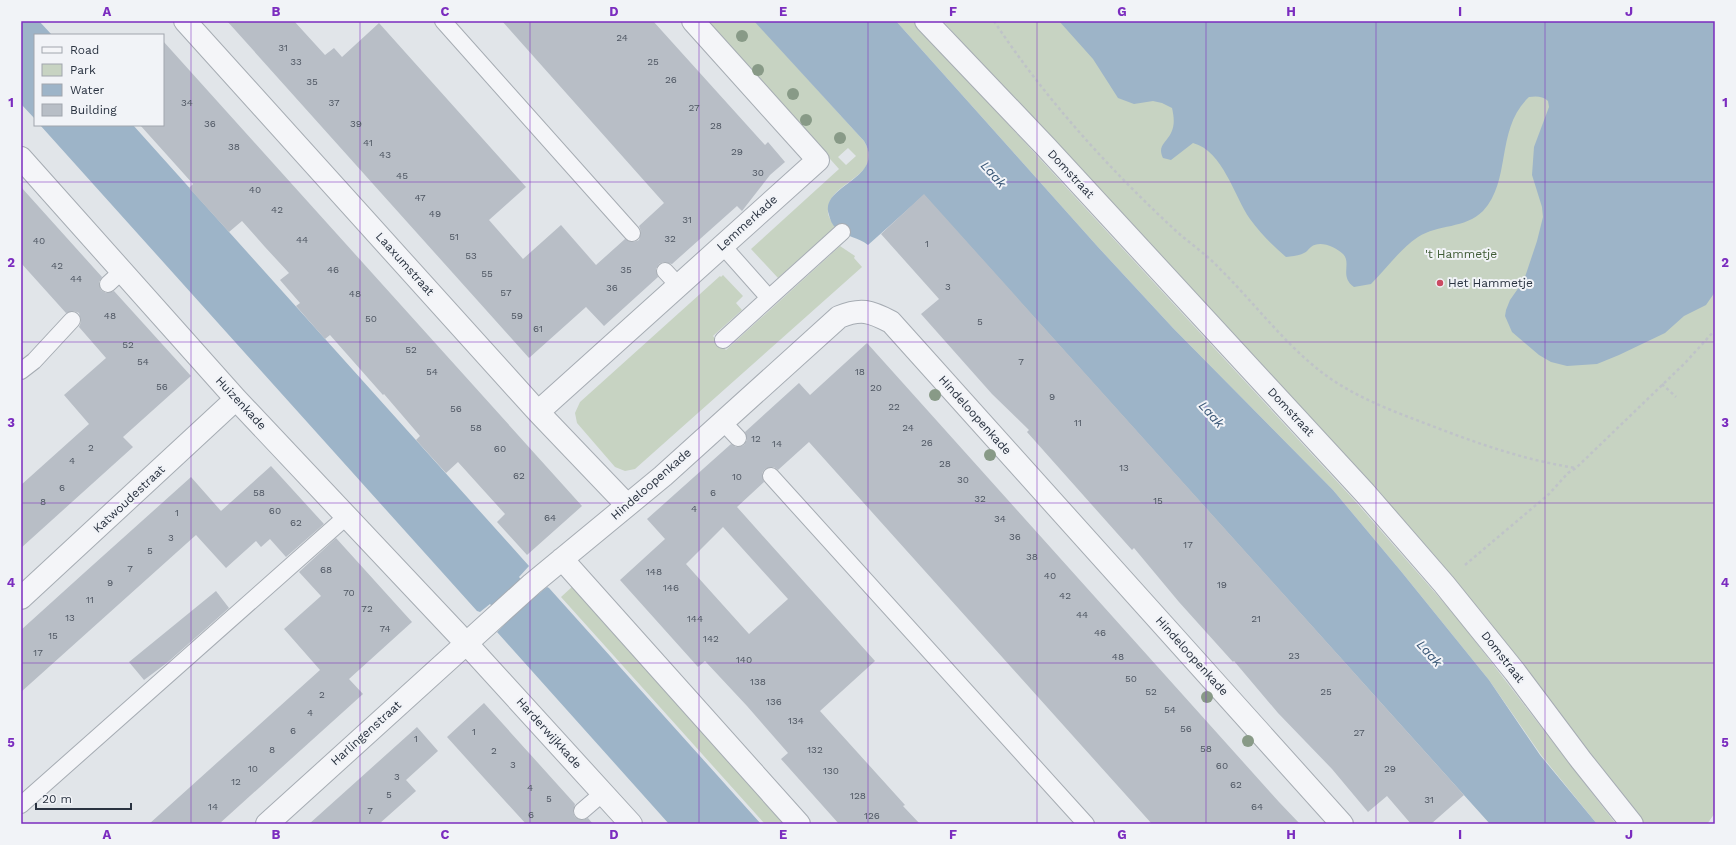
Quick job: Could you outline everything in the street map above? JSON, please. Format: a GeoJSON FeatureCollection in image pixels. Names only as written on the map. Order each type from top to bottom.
{"type":"FeatureCollection","features":[{"type":"Feature","properties":{"kind":"street","name":"Laaxumstraat"},"geometry":{"type":"LineString","coordinates":[[185,21],[538,412],[627,505]]}},
{"type":"Feature","properties":{"kind":"street","name":"Lemmerkade"},"geometry":{"type":"LineString","coordinates":[[538,412],[671,278],[722,245],[818,160],[693,21]]}},
{"type":"Feature","properties":{"kind":"street","name":"Domstraat"},"geometry":{"type":"LineString","coordinates":[[926,21],[1046,147],[1359,487],[1444,584],[1515,672],[1632,824]]}},
{"type":"Feature","properties":{"kind":"street","name":"Huizenkade"},"geometry":{"type":"LineString","coordinates":[[21,158],[115,278],[236,399],[466,643]]}},
{"type":"Feature","properties":{"kind":"street","name":"Hindeloopenkade"},"geometry":{"type":"LineString","coordinates":[[466,643],[532,584],[663,476],[722,421],[839,317],[852,312],[865,311],[891,322],[1342,824]]}},
{"type":"Feature","properties":{"kind":"street","name":"Katwoudestraat"},"geometry":{"type":"LineString","coordinates":[[21,598],[236,399]]}},
{"type":"Feature","properties":{"kind":"street"},"geometry":{"type":"LineString","coordinates":[[562,559],[799,824]]}},
{"type":"Feature","properties":{"kind":"street","name":"Harderwijkkade"},"geometry":{"type":"LineString","coordinates":[[466,643],[631,824]]}},
{"type":"Feature","properties":{"kind":"street","name":"Harlingenstraat"},"geometry":{"type":"LineString","coordinates":[[267,824],[466,643]]}},
{"type":"Feature","properties":{"kind":"lane"},"geometry":{"type":"LineString","coordinates":[[443,21],[632,233]]}},
{"type":"Feature","properties":{"kind":"lane"},"geometry":{"type":"LineString","coordinates":[[723,340],[842,232]]}},
{"type":"Feature","properties":{"kind":"lane"},"geometry":{"type":"LineString","coordinates":[[722,245],[769,298]]}},
{"type":"Feature","properties":{"kind":"lane"},"geometry":{"type":"LineString","coordinates":[[21,371],[34,361],[72,320]]}},
{"type":"Feature","properties":{"kind":"lane"},"geometry":{"type":"LineString","coordinates":[[722,421],[738,438]]}},
{"type":"Feature","properties":{"kind":"lane"},"geometry":{"type":"LineString","coordinates":[[771,476],[1086,824]]}},
{"type":"Feature","properties":{"kind":"lane"},"geometry":{"type":"LineString","coordinates":[[21,805],[347,516]]}},
{"type":"Feature","properties":{"kind":"lane"},"geometry":{"type":"LineString","coordinates":[[582,812],[603,793]]}},
{"type":"Feature","properties":{"kind":"path"},"geometry":{"type":"LineString","coordinates":[[994,21],[1011,46],[1097,152],[1176,230],[1208,256],[1292,346],[1317,369],[1363,398],[1437,428],[1520,457],[1576,468]]}},
{"type":"Feature","properties":{"kind":"path"},"geometry":{"type":"LineString","coordinates":[[1444,584],[1576,468],[1684,363],[1715,330]]}},
{"type":"Feature","properties":{"kind":"path"},"geometry":{"type":"LineString","coordinates":[[1662,384],[1676,397]]}},
{"type":"Feature","properties":{"kind":"green space"},"geometry":{"type":"Polygon","coordinates":[[[707,21],[755,21],[864,141],[869,153],[868,163],[862,171],[837,192],[830,200],[828,214],[835,227],[778,278],[751,249],[839,169],[707,21]],[[848,148],[838,157],[846,165],[856,156],[848,148]]]}},
{"type":"Feature","properties":{"kind":"green space"},"geometry":{"type":"Polygon","coordinates":[[[896,21],[913,21],[1355,501],[1458,619],[1616,824],[1597,824],[1541,755],[1489,680],[1333,490],[1173,328],[1098,247],[896,21]]]}},
{"type":"Feature","properties":{"kind":"green space","name":"'t Hammetje"},"geometry":{"type":"Polygon","coordinates":[[[943,21],[1715,21],[1715,813],[1707,824],[1645,824],[1620,810],[1449,590],[943,21]]]}},
{"type":"Feature","properties":{"kind":"green space"},"geometry":{"type":"Polygon","coordinates":[[[840,246],[855,256],[854,258],[862,267],[635,469],[625,471],[615,467],[577,423],[575,413],[580,402],[720,276],[721,277],[723,275],[743,296],[736,303],[742,310],[713,336],[726,350],[840,246]]]}},
{"type":"Feature","properties":{"kind":"green space"},"geometry":{"type":"Polygon","coordinates":[[[573,586],[787,824],[765,824],[561,597],[573,586]]]}},
{"type":"Feature","properties":{"kind":"water"},"geometry":{"type":"Polygon","coordinates":[[[21,21],[39,21],[51,34],[34,34],[34,118],[21,104],[21,21]]]}},
{"type":"Feature","properties":{"kind":"water","name":"Laak"},"geometry":{"type":"Polygon","coordinates":[[[754,21],[896,21],[1098,247],[1173,328],[1333,490],[1489,680],[1540,755],[1597,824],[1490,824],[924,195],[868,245],[835,227],[829,217],[828,205],[833,196],[860,173],[867,164],[869,154],[864,141],[754,21]]]}},
{"type":"Feature","properties":{"kind":"water"},"geometry":{"type":"Polygon","coordinates":[[[1059,21],[1715,21],[1715,292],[1706,305],[1684,316],[1665,333],[1597,364],[1567,366],[1551,362],[1539,355],[1512,332],[1505,316],[1506,310],[1510,300],[1524,280],[1543,217],[1542,207],[1532,175],[1534,147],[1549,107],[1548,101],[1542,97],[1529,97],[1518,110],[1507,139],[1498,185],[1492,199],[1483,211],[1468,221],[1434,230],[1418,237],[1399,253],[1371,284],[1354,287],[1347,279],[1346,262],[1343,254],[1332,247],[1319,244],[1302,254],[1286,257],[1276,248],[1250,219],[1220,164],[1203,148],[1193,143],[1171,160],[1163,158],[1161,150],[1171,133],[1174,124],[1172,108],[1162,103],[1153,101],[1134,104],[1118,98],[1093,59],[1059,21]]]}},
{"type":"Feature","properties":{"kind":"water"},"geometry":{"type":"Polygon","coordinates":[[[41,126],[134,126],[529,566],[519,577],[536,596],[547,587],[549,588],[761,824],[669,824],[497,632],[507,622],[490,604],[480,612],[477,611],[41,126]]]}},
{"type":"Feature","properties":{"kind":"building"},"geometry":{"type":"Polygon","coordinates":[[[227,21],[294,21],[325,55],[334,48],[342,57],[379,23],[526,187],[489,220],[523,259],[561,225],[596,265],[625,239],[634,242],[639,240],[641,231],[639,226],[664,203],[502,21],[653,21],[765,145],[768,142],[785,162],[770,175],[742,211],[737,206],[672,264],[663,262],[659,264],[656,269],[658,277],[604,326],[586,307],[529,358],[227,21]]]}},
{"type":"Feature","properties":{"kind":"building"},"geometry":{"type":"Polygon","coordinates":[[[164,42],[582,506],[527,555],[497,522],[505,514],[458,462],[446,473],[416,440],[420,436],[384,394],[383,395],[330,335],[325,339],[296,306],[300,303],[280,280],[289,273],[242,221],[229,232],[189,188],[193,184],[141,126],[164,126],[164,42]]]}},
{"type":"Feature","properties":{"kind":"building"},"geometry":{"type":"Polygon","coordinates":[[[21,187],[102,277],[99,282],[101,290],[106,293],[114,291],[191,376],[123,437],[133,447],[21,548],[21,485],[89,424],[64,395],[106,358],[79,327],[81,322],[79,313],[74,311],[66,313],[21,263],[21,187]]]}},
{"type":"Feature","properties":{"kind":"building"},"geometry":{"type":"Polygon","coordinates":[[[924,194],[1464,795],[1431,824],[1411,824],[1387,796],[1368,812],[1332,769],[1278,713],[1234,661],[1233,662],[1179,602],[1134,548],[1132,550],[1027,432],[1029,430],[992,394],[921,314],[939,299],[881,234],[924,194]]]}},
{"type":"Feature","properties":{"kind":"building"},"geometry":{"type":"Polygon","coordinates":[[[867,343],[1300,824],[1152,824],[809,442],[778,470],[774,467],[765,469],[762,473],[764,482],[737,507],[875,661],[820,711],[905,805],[903,806],[920,824],[839,824],[781,759],[788,753],[747,706],[705,661],[698,667],[620,580],[665,539],[647,519],[731,444],[736,447],[744,445],[747,440],[745,432],[799,383],[810,395],[867,343]],[[723,527],[686,564],[749,634],[788,599],[723,527]]]}},
{"type":"Feature","properties":{"kind":"building"},"geometry":{"type":"Polygon","coordinates":[[[271,466],[324,524],[286,557],[270,539],[261,547],[256,541],[226,568],[196,535],[21,692],[21,630],[84,573],[191,477],[221,511],[271,466]]]}},
{"type":"Feature","properties":{"kind":"building"},"geometry":{"type":"Polygon","coordinates":[[[336,538],[412,622],[349,679],[363,694],[219,824],[149,824],[320,670],[284,629],[321,596],[299,572],[336,538]]]}},
{"type":"Feature","properties":{"kind":"building"},"geometry":{"type":"Polygon","coordinates":[[[216,591],[229,608],[168,662],[144,680],[129,662],[216,591]]]}},
{"type":"Feature","properties":{"kind":"building"},"geometry":{"type":"Polygon","coordinates":[[[484,703],[575,804],[573,812],[575,817],[583,820],[588,818],[593,824],[526,824],[447,737],[484,703]]]}},
{"type":"Feature","properties":{"kind":"building"},"geometry":{"type":"Polygon","coordinates":[[[417,727],[438,751],[406,780],[416,791],[379,824],[309,824],[417,727]]]}},
{"type":"Feature","properties":{"kind":"place","name":"Het Hammetje"},"geometry":{"type":"Point","coordinates":[1440,283]}}]}
